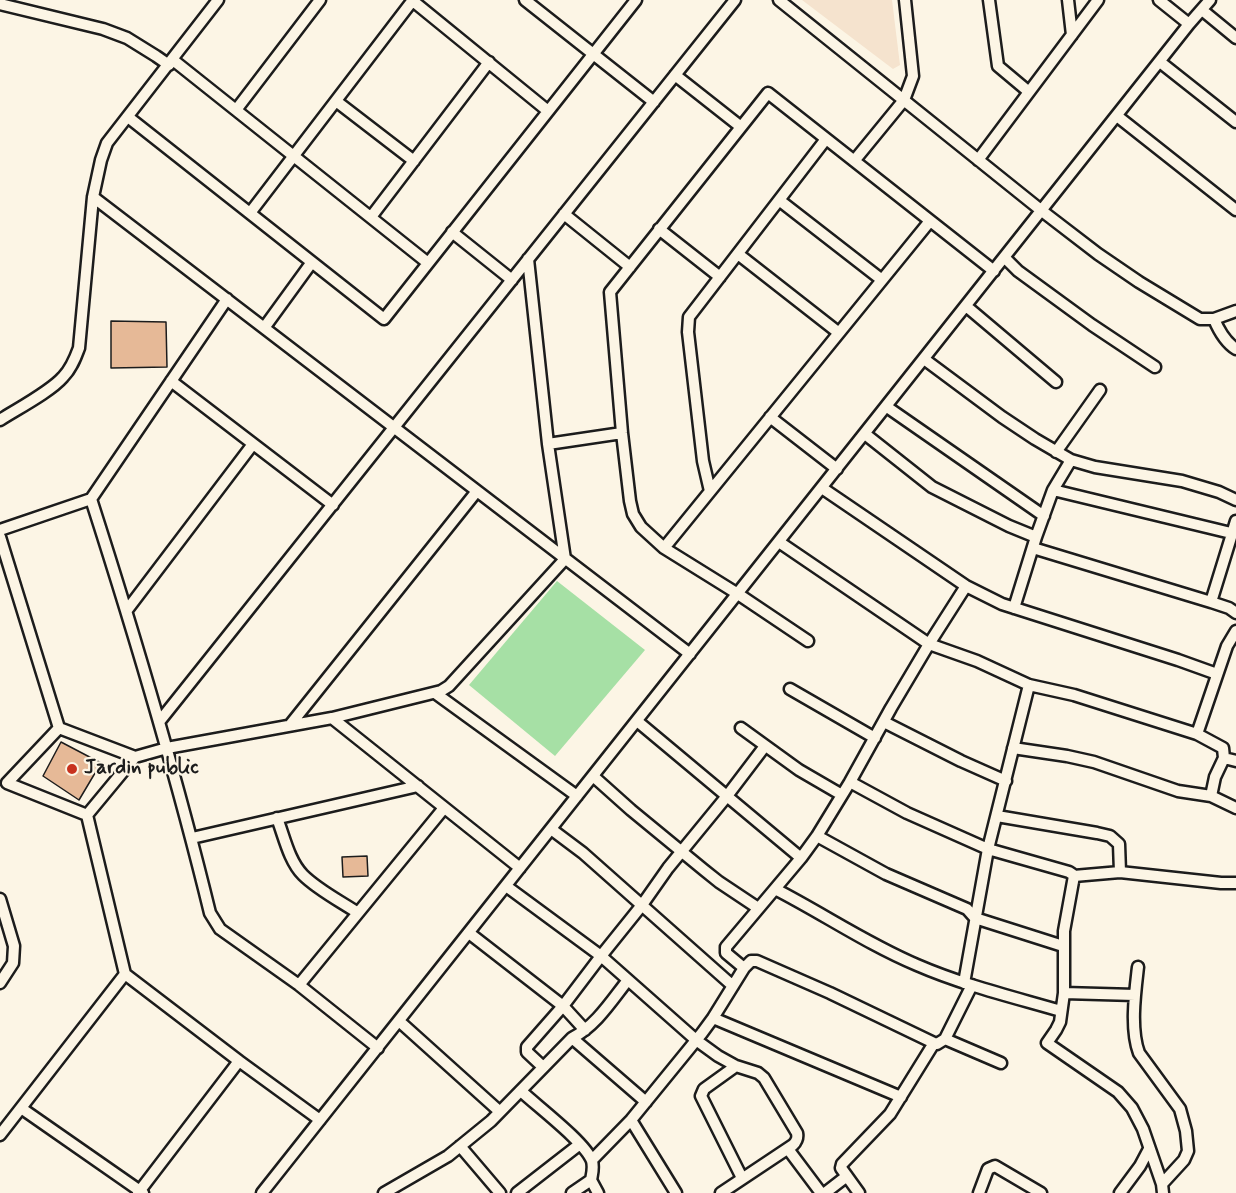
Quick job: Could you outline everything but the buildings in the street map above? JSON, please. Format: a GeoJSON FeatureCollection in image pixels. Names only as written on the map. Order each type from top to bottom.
{"type":"FeatureCollection","features":[{"type":"Feature","properties":{"kind":"street"},"geometry":{"type":"LineString","coordinates":[[0,420],[62,378],[73,363],[79,348],[93,197],[100,160],[107,143],[218,0]]}},
{"type":"Feature","properties":{"kind":"street"},"geometry":{"type":"LineString","coordinates":[[236,110],[320,0]]}},
{"type":"Feature","properties":{"kind":"street"},"geometry":{"type":"LineString","coordinates":[[250,213],[413,0],[548,111]]}},
{"type":"Feature","properties":{"kind":"street"},"geometry":{"type":"LineString","coordinates":[[525,0],[654,102]]}},
{"type":"Feature","properties":{"kind":"street"},"geometry":{"type":"LineString","coordinates":[[128,117],[384,319],[636,0]]}},
{"type":"Feature","properties":{"kind":"street"},"geometry":{"type":"LineString","coordinates":[[159,722],[735,0]]}},
{"type":"Feature","properties":{"kind":"street"},"geometry":{"type":"LineString","coordinates":[[779,0],[1042,211],[1139,282],[1200,319],[1214,320],[1236,311]]}},
{"type":"Feature","properties":{"kind":"street"},"geometry":{"type":"LineString","coordinates":[[854,161],[904,100],[914,76],[904,0]]}},
{"type":"Feature","properties":{"kind":"street"},"geometry":{"type":"LineString","coordinates":[[989,0],[998,66],[1029,92]]}},
{"type":"Feature","properties":{"kind":"street"},"geometry":{"type":"LineString","coordinates":[[1068,0],[1072,35]]}},
{"type":"Feature","properties":{"kind":"street"},"geometry":{"type":"LineString","coordinates":[[978,160],[1098,0]]}},
{"type":"Feature","properties":{"kind":"street"},"geometry":{"type":"LineString","coordinates":[[1159,0],[1190,24]]}},
{"type":"Feature","properties":{"kind":"street"},"geometry":{"type":"LineString","coordinates":[[262,1193],[1210,0]]}},
{"type":"Feature","properties":{"kind":"street"},"geometry":{"type":"LineString","coordinates":[[0,4],[111,32],[127,38],[171,63],[236,110],[428,262]]}},
{"type":"Feature","properties":{"kind":"street"},"geometry":{"type":"LineString","coordinates":[[1202,10],[1236,38]]}},
{"type":"Feature","properties":{"kind":"street"},"geometry":{"type":"LineString","coordinates":[[371,217],[489,62]]}},
{"type":"Feature","properties":{"kind":"street"},"geometry":{"type":"LineString","coordinates":[[1160,62],[1236,122]]}},
{"type":"Feature","properties":{"kind":"street"},"geometry":{"type":"LineString","coordinates":[[675,75],[741,127]]}},
{"type":"Feature","properties":{"kind":"street"},"geometry":{"type":"LineString","coordinates":[[808,641],[664,548],[641,527],[633,514],[622,433],[610,292],[768,93],[994,271]]}},
{"type":"Feature","properties":{"kind":"street"},"geometry":{"type":"LineString","coordinates":[[336,101],[414,161]]}},
{"type":"Feature","properties":{"kind":"street"},"geometry":{"type":"LineString","coordinates":[[1117,116],[1236,210]]}},
{"type":"Feature","properties":{"kind":"street"},"geometry":{"type":"LineString","coordinates":[[710,491],[687,332],[689,317],[826,139]]}},
{"type":"Feature","properties":{"kind":"street"},"geometry":{"type":"LineString","coordinates":[[93,197],[690,654]]}},
{"type":"Feature","properties":{"kind":"street"},"geometry":{"type":"LineString","coordinates":[[779,200],[882,280]]}},
{"type":"Feature","properties":{"kind":"street"},"geometry":{"type":"LineString","coordinates":[[564,214],[630,267]]}},
{"type":"Feature","properties":{"kind":"street"},"geometry":{"type":"LineString","coordinates":[[664,548],[930,221]]}},
{"type":"Feature","properties":{"kind":"street"},"geometry":{"type":"LineString","coordinates":[[659,229],[720,277]]}},
{"type":"Feature","properties":{"kind":"street"},"geometry":{"type":"LineString","coordinates":[[452,232],[512,280]]}},
{"type":"Feature","properties":{"kind":"street"},"geometry":{"type":"LineString","coordinates":[[738,254],[839,333]]}},
{"type":"Feature","properties":{"kind":"street"},"geometry":{"type":"LineString","coordinates":[[1005,258],[1018,271],[1092,325],[1155,367]]}},
{"type":"Feature","properties":{"kind":"street"},"geometry":{"type":"LineString","coordinates":[[528,259],[548,444],[565,559]]}},
{"type":"Feature","properties":{"kind":"street"},"geometry":{"type":"LineString","coordinates":[[264,328],[312,262]]}},
{"type":"Feature","properties":{"kind":"street"},"geometry":{"type":"LineString","coordinates":[[0,530],[91,499],[227,299]]}},
{"type":"Feature","properties":{"kind":"street"},"geometry":{"type":"LineString","coordinates":[[966,306],[1056,382]]}},
{"type":"Feature","properties":{"kind":"street"},"geometry":{"type":"LineString","coordinates":[[1214,320],[1220,334],[1236,349]]}},
{"type":"Feature","properties":{"kind":"street"},"geometry":{"type":"LineString","coordinates":[[924,359],[995,412],[1071,460],[1095,467],[1182,481],[1219,492],[1236,500]]}},
{"type":"Feature","properties":{"kind":"street"},"geometry":{"type":"LineString","coordinates":[[171,381],[333,505]]}},
{"type":"Feature","properties":{"kind":"street"},"geometry":{"type":"LineString","coordinates":[[1056,452],[1100,390]]}},
{"type":"Feature","properties":{"kind":"street"},"geometry":{"type":"LineString","coordinates":[[886,407],[1044,516]]}},
{"type":"Feature","properties":{"kind":"street"},"geometry":{"type":"LineString","coordinates":[[771,417],[837,469]]}},
{"type":"Feature","properties":{"kind":"street"},"geometry":{"type":"LineString","coordinates":[[548,444],[622,433]]}},
{"type":"Feature","properties":{"kind":"street"},"geometry":{"type":"LineString","coordinates":[[865,434],[932,487],[1009,526],[1035,542],[1229,608],[1236,613]]}},
{"type":"Feature","properties":{"kind":"street"},"geometry":{"type":"LineString","coordinates":[[127,610],[253,444]]}},
{"type":"Feature","properties":{"kind":"street"},"geometry":{"type":"LineString","coordinates":[[1014,608],[1053,490],[1071,460]]}},
{"type":"Feature","properties":{"kind":"street"},"geometry":{"type":"LineString","coordinates":[[822,488],[966,586],[1014,608],[1217,674]]}},
{"type":"Feature","properties":{"kind":"street"},"geometry":{"type":"LineString","coordinates":[[1053,490],[1235,525],[1211,602]]}},
{"type":"Feature","properties":{"kind":"street"},"geometry":{"type":"LineString","coordinates":[[290,725],[477,491]]}},
{"type":"Feature","properties":{"kind":"street"},"geometry":{"type":"LineString","coordinates":[[91,499],[127,610],[167,748],[210,913],[220,929],[299,985],[378,1048]]}},
{"type":"Feature","properties":{"kind":"street"},"geometry":{"type":"LineString","coordinates":[[0,537],[59,728]]}},
{"type":"Feature","properties":{"kind":"street"},"geometry":{"type":"LineString","coordinates":[[779,542],[929,644],[977,661],[1029,685],[1074,695],[1197,734],[1223,748],[1224,758],[1215,777],[1211,796]]}},
{"type":"Feature","properties":{"kind":"street"},"geometry":{"type":"LineString","coordinates":[[87,814],[135,757],[167,748],[332,718],[435,693],[449,686],[565,559]]}},
{"type":"Feature","properties":{"kind":"street"},"geometry":{"type":"LineString","coordinates":[[744,968],[726,953],[726,949],[817,836],[929,644],[966,586]]}},
{"type":"Feature","properties":{"kind":"street"},"geometry":{"type":"LineString","coordinates":[[1197,734],[1227,646],[1236,631]]}},
{"type":"Feature","properties":{"kind":"street"},"geometry":{"type":"LineString","coordinates":[[592,1160],[632,1120],[713,1018],[744,968],[752,961],[757,961],[830,993],[934,1043],[937,1044],[945,1039],[968,984],[975,918],[988,849],[1029,685]]}},
{"type":"Feature","properties":{"kind":"street"},"geometry":{"type":"LineString","coordinates":[[790,689],[875,738]]}},
{"type":"Feature","properties":{"kind":"street"},"geometry":{"type":"LineString","coordinates":[[435,693],[578,796]]}},
{"type":"Feature","properties":{"kind":"street"},"geometry":{"type":"LineString","coordinates":[[332,718],[520,868]]}},
{"type":"Feature","properties":{"kind":"street"},"geometry":{"type":"LineString","coordinates":[[637,721],[801,858]]}},
{"type":"Feature","properties":{"kind":"street"},"geometry":{"type":"LineString","coordinates":[[884,722],[1006,781]]}},
{"type":"Feature","properties":{"kind":"street"},"geometry":{"type":"LineString","coordinates":[[59,728],[135,757]]}},
{"type":"Feature","properties":{"kind":"street"},"geometry":{"type":"LineString","coordinates":[[59,728],[3,784],[87,814]]}},
{"type":"Feature","properties":{"kind":"street"},"geometry":{"type":"LineString","coordinates":[[741,728],[799,770],[842,795]]}},
{"type":"Feature","properties":{"kind":"street"},"geometry":{"type":"LineString","coordinates":[[543,1067],[527,1052],[527,1047],[563,1006],[642,905],[658,880],[765,746]]}},
{"type":"Feature","properties":{"kind":"street"},"geometry":{"type":"LineString","coordinates":[[1014,748],[1095,762],[1178,791],[1211,796],[1236,808]]}},
{"type":"Feature","properties":{"kind":"street"},"geometry":{"type":"LineString","coordinates":[[1224,758],[1236,761]]}},
{"type":"Feature","properties":{"kind":"street"},"geometry":{"type":"LineString","coordinates":[[594,776],[631,810],[719,882],[758,908]]}},
{"type":"Feature","properties":{"kind":"street"},"geometry":{"type":"LineString","coordinates":[[850,782],[908,813],[988,849],[1069,872],[1074,876],[1120,872],[1236,883]]}},
{"type":"Feature","properties":{"kind":"street"},"geometry":{"type":"LineString","coordinates":[[192,838],[417,786]]}},
{"type":"Feature","properties":{"kind":"street"},"geometry":{"type":"LineString","coordinates":[[299,985],[444,808]]}},
{"type":"Feature","properties":{"kind":"street"},"geometry":{"type":"LineString","coordinates":[[87,814],[124,974],[320,1120]]}},
{"type":"Feature","properties":{"kind":"street"},"geometry":{"type":"LineString","coordinates":[[997,816],[1110,836],[1119,844],[1120,872]]}},
{"type":"Feature","properties":{"kind":"street"},"geometry":{"type":"LineString","coordinates":[[277,818],[293,860],[302,874],[358,913]]}},
{"type":"Feature","properties":{"kind":"street"},"geometry":{"type":"LineString","coordinates":[[551,829],[583,854],[733,986]]}},
{"type":"Feature","properties":{"kind":"street"},"geometry":{"type":"LineString","coordinates":[[817,836],[886,874],[967,909],[975,918],[1063,946]]}},
{"type":"Feature","properties":{"kind":"street"},"geometry":{"type":"LineString","coordinates":[[1074,876],[1065,922],[1064,993],[1060,1022],[1047,1043],[1118,1092],[1132,1108],[1162,1189]]}},
{"type":"Feature","properties":{"kind":"street"},"geometry":{"type":"LineString","coordinates":[[506,886],[601,956],[696,1040],[736,1066],[758,1073],[771,1087],[798,1137],[788,1149],[721,1193]]}},
{"type":"Feature","properties":{"kind":"street"},"geometry":{"type":"LineString","coordinates":[[775,889],[901,958],[968,984],[1061,1011]]}},
{"type":"Feature","properties":{"kind":"street"},"geometry":{"type":"LineString","coordinates":[[0,899],[14,946],[13,963],[0,983]]}},
{"type":"Feature","properties":{"kind":"street"},"geometry":{"type":"LineString","coordinates":[[469,933],[563,1006],[585,1030]]}},
{"type":"Feature","properties":{"kind":"street"},"geometry":{"type":"LineString","coordinates":[[1138,967],[1135,994],[1136,1044],[1139,1053],[1180,1109],[1186,1131],[1188,1151],[1162,1189]]}},
{"type":"Feature","properties":{"kind":"street"},"geometry":{"type":"LineString","coordinates":[[0,1135],[124,974]]}},
{"type":"Feature","properties":{"kind":"street"},"geometry":{"type":"LineString","coordinates":[[384,1193],[448,1155],[491,1121],[572,1038],[585,1030],[599,1016],[628,980]]}},
{"type":"Feature","properties":{"kind":"street"},"geometry":{"type":"LineString","coordinates":[[1064,993],[1135,994]]}},
{"type":"Feature","properties":{"kind":"street"},"geometry":{"type":"LineString","coordinates":[[713,1018],[901,1097]]}},
{"type":"Feature","properties":{"kind":"street"},"geometry":{"type":"LineString","coordinates":[[399,1021],[500,1111]]}},
{"type":"Feature","properties":{"kind":"street"},"geometry":{"type":"LineString","coordinates":[[572,1038],[646,1102]]}},
{"type":"Feature","properties":{"kind":"street"},"geometry":{"type":"LineString","coordinates":[[945,1039],[1001,1063]]}},
{"type":"Feature","properties":{"kind":"street"},"geometry":{"type":"LineString","coordinates":[[859,1193],[841,1168],[842,1163],[885,1120],[934,1043]]}},
{"type":"Feature","properties":{"kind":"street"},"geometry":{"type":"LineString","coordinates":[[21,1108],[140,1192],[239,1061]]}},
{"type":"Feature","properties":{"kind":"street"},"geometry":{"type":"LineString","coordinates":[[736,1066],[704,1089],[701,1096],[742,1178]]}},
{"type":"Feature","properties":{"kind":"street"},"geometry":{"type":"LineString","coordinates":[[521,1091],[580,1144],[592,1160],[591,1180],[598,1193]]}},
{"type":"Feature","properties":{"kind":"street"},"geometry":{"type":"LineString","coordinates":[[632,1120],[676,1193]]}},
{"type":"Feature","properties":{"kind":"street"},"geometry":{"type":"LineString","coordinates":[[518,1193],[580,1144]]}},
{"type":"Feature","properties":{"kind":"street"},"geometry":{"type":"LineString","coordinates":[[460,1146],[500,1193]]}},
{"type":"Feature","properties":{"kind":"street"},"geometry":{"type":"LineString","coordinates":[[788,1149],[823,1193],[847,1176]]}},
{"type":"Feature","properties":{"kind":"street"},"geometry":{"type":"LineString","coordinates":[[1120,1193],[1140,1166],[1149,1149]]}},
{"type":"Feature","properties":{"kind":"street"},"geometry":{"type":"LineString","coordinates":[[979,1193],[988,1169],[994,1166],[1041,1193]]}},
{"type":"Feature","properties":{"kind":"street"},"geometry":{"type":"LineString","coordinates":[[572,1193],[591,1180]]}},
{"type":"Feature","properties":{"kind":"shaded area"},"geometry":{"type":"Polygon","coordinates":[[[802,0],[892,0],[900,65],[893,69],[802,0]]]}},
{"type":"Feature","properties":{"kind":"green space"},"geometry":{"type":"Polygon","coordinates":[[[557,581],[645,650],[555,756],[469,685],[557,581]]]}},
{"type":"Feature","properties":{"kind":"place","name":"Jardin public"},"geometry":{"type":"Point","coordinates":[72,769]}}]}
